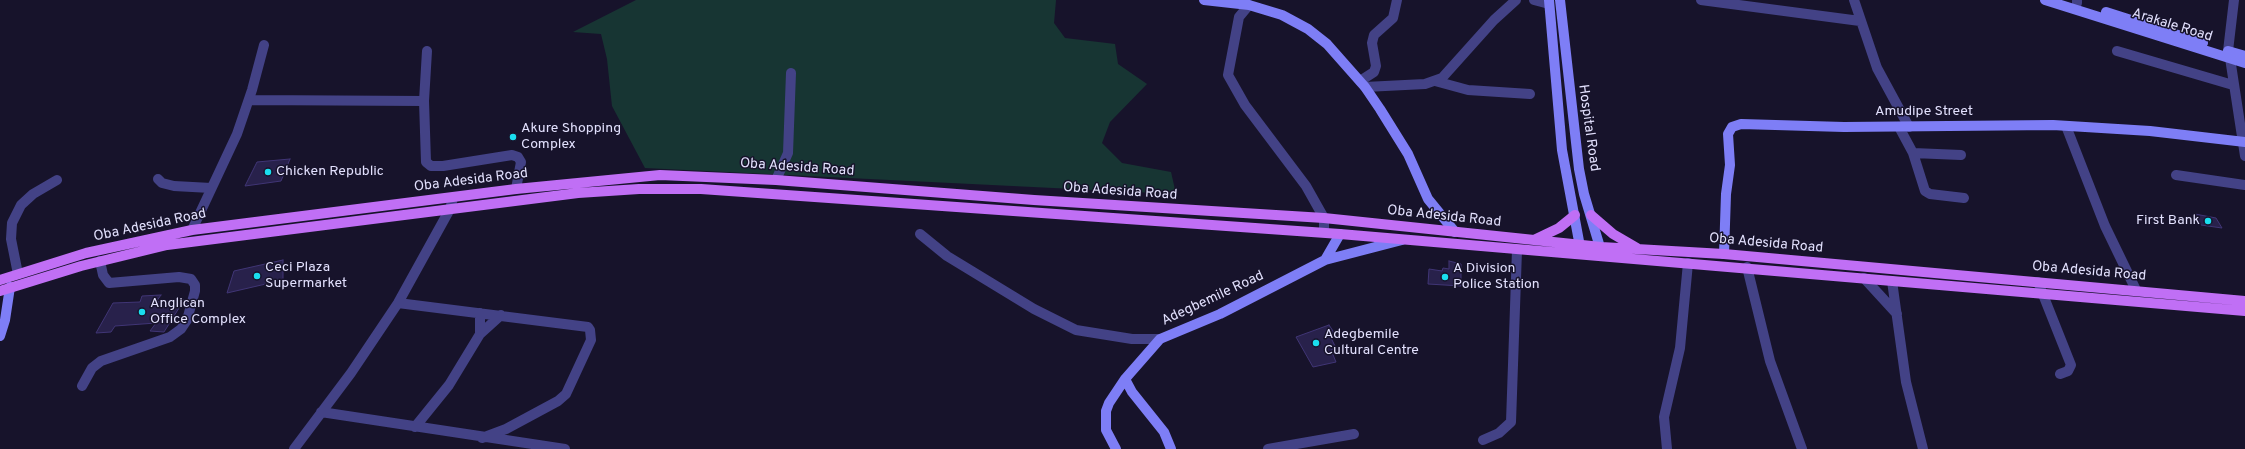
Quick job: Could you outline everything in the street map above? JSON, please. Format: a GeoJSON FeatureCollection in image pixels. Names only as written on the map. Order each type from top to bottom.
{"type":"FeatureCollection","features":[{"type":"Feature","properties":{"kind":"main road","name":"Oba Adesida Road"},"geometry":{"type":"LineString","coordinates":[[0,280],[86,253],[192,230],[516,189],[660,176],[776,180],[1034,200],[1324,218],[1601,247],[1724,254],[2245,301]]}},
{"type":"Feature","properties":{"kind":"main road","name":"Oba Adesida Road"},"geometry":{"type":"LineString","coordinates":[[5,289],[100,261],[167,246],[578,194],[639,189],[701,189],[1324,232],[1517,250],[1747,267],[2245,311]]}},
{"type":"Feature","properties":{"kind":"main road"},"geometry":{"type":"LineString","coordinates":[[1533,240],[1548,234],[1575,215]]}},
{"type":"Feature","properties":{"kind":"main road"},"geometry":{"type":"LineString","coordinates":[[1591,215],[1614,234],[1639,249]]}},
{"type":"Feature","properties":{"kind":"street"},"geometry":{"type":"LineString","coordinates":[[1204,0],[1219,0],[1249,5],[1282,15],[1308,29],[1327,44],[1362,84],[1408,154],[1428,199],[1455,232]]}},
{"type":"Feature","properties":{"kind":"street"},"geometry":{"type":"LineString","coordinates":[[1362,84],[1374,72],[1376,66],[1372,43],[1374,35],[1393,18],[1397,0]]}},
{"type":"Feature","properties":{"kind":"street"},"geometry":{"type":"LineString","coordinates":[[1435,82],[1447,73],[1515,0]]}},
{"type":"Feature","properties":{"kind":"street"},"geometry":{"type":"LineString","coordinates":[[1534,0],[1549,2]]}},
{"type":"Feature","properties":{"kind":"street","name":"Hospital Road"},"geometry":{"type":"LineString","coordinates":[[1560,0],[1574,139],[1584,194],[1603,257]]}},
{"type":"Feature","properties":{"kind":"street"},"geometry":{"type":"LineString","coordinates":[[1701,0],[1860,20]]}},
{"type":"Feature","properties":{"kind":"street"},"geometry":{"type":"LineString","coordinates":[[1854,0],[1876,68],[1904,126],[1927,192],[1964,198]]}},
{"type":"Feature","properties":{"kind":"street","name":"Arakale Road"},"geometry":{"type":"LineString","coordinates":[[2045,0],[2229,55],[2245,56]]}},
{"type":"Feature","properties":{"kind":"street","name":"Arakale Road"},"geometry":{"type":"LineString","coordinates":[[2066,0],[2077,2],[2229,55],[2245,63]]}},
{"type":"Feature","properties":{"kind":"street"},"geometry":{"type":"LineString","coordinates":[[2234,0],[2229,55],[2245,156]]}},
{"type":"Feature","properties":{"kind":"street"},"geometry":{"type":"LineString","coordinates":[[1230,2],[1238,17]]}},
{"type":"Feature","properties":{"kind":"street","name":"Hospital Road"},"geometry":{"type":"LineString","coordinates":[[1549,2],[1562,150],[1582,255]]}},
{"type":"Feature","properties":{"kind":"street"},"geometry":{"type":"LineString","coordinates":[[1249,5],[1238,17],[1229,69],[1231,83],[1245,105],[1306,186],[1324,218],[1324,232]]}},
{"type":"Feature","properties":{"kind":"street"},"geometry":{"type":"LineString","coordinates":[[192,230],[237,134],[249,100],[264,45]]}},
{"type":"Feature","properties":{"kind":"street"},"geometry":{"type":"LineString","coordinates":[[427,51],[424,101],[426,162],[431,166],[443,166],[512,154],[518,157],[521,162],[516,189]]}},
{"type":"Feature","properties":{"kind":"street"},"geometry":{"type":"LineString","coordinates":[[2117,51],[2233,85]]}},
{"type":"Feature","properties":{"kind":"street"},"geometry":{"type":"LineString","coordinates":[[776,180],[788,153],[791,73]]}},
{"type":"Feature","properties":{"kind":"street"},"geometry":{"type":"LineString","coordinates":[[1362,84],[1435,82],[1468,90],[1530,94]]}},
{"type":"Feature","properties":{"kind":"street"},"geometry":{"type":"LineString","coordinates":[[249,100],[334,99],[424,101]]}},
{"type":"Feature","properties":{"kind":"street","name":"Amudipe Street"},"geometry":{"type":"LineString","coordinates":[[1724,254],[1730,165],[1728,134],[1732,127],[1741,124],[2066,126],[2150,131],[2243,142]]}},
{"type":"Feature","properties":{"kind":"street"},"geometry":{"type":"LineString","coordinates":[[2066,126],[2105,226],[2136,290]]}},
{"type":"Feature","properties":{"kind":"street"},"geometry":{"type":"LineString","coordinates":[[1913,153],[1961,155]]}},
{"type":"Feature","properties":{"kind":"street"},"geometry":{"type":"LineString","coordinates":[[2176,175],[2245,184]]}},
{"type":"Feature","properties":{"kind":"street"},"geometry":{"type":"LineString","coordinates":[[158,179],[162,183],[174,186],[211,188]]}},
{"type":"Feature","properties":{"kind":"street"},"geometry":{"type":"LineString","coordinates":[[18,274],[11,239],[12,223],[21,206],[33,194],[57,180]]}},
{"type":"Feature","properties":{"kind":"street"},"geometry":{"type":"LineString","coordinates":[[294,449],[398,303],[450,209],[453,198]]}},
{"type":"Feature","properties":{"kind":"street"},"geometry":{"type":"LineString","coordinates":[[920,234],[947,256],[1034,309],[1076,330],[1132,339],[1160,339]]}},
{"type":"Feature","properties":{"kind":"street"},"geometry":{"type":"LineString","coordinates":[[1325,260],[1340,234]]}},
{"type":"Feature","properties":{"kind":"street","name":"Adegbemile Road"},"geometry":{"type":"LineString","coordinates":[[1116,449],[1106,430],[1106,411],[1115,393],[1125,379],[1160,339],[1220,314],[1325,260],[1402,240]]}},
{"type":"Feature","properties":{"kind":"street"},"geometry":{"type":"LineString","coordinates":[[1483,440],[1499,433],[1511,422],[1517,250]]}},
{"type":"Feature","properties":{"kind":"street"},"geometry":{"type":"LineString","coordinates":[[82,386],[92,368],[101,361],[170,337],[181,328],[187,320],[195,291],[195,285],[191,279],[179,277],[108,283],[103,275],[100,261]]}},
{"type":"Feature","properties":{"kind":"street"},"geometry":{"type":"LineString","coordinates":[[1668,449],[1664,417],[1680,348],[1688,263]]}},
{"type":"Feature","properties":{"kind":"street"},"geometry":{"type":"LineString","coordinates":[[1747,267],[1770,361],[1802,449]]}},
{"type":"Feature","properties":{"kind":"street"},"geometry":{"type":"LineString","coordinates":[[1864,278],[1897,314]]}},
{"type":"Feature","properties":{"kind":"street"},"geometry":{"type":"LineString","coordinates":[[1892,281],[1906,382],[1923,449]]}},
{"type":"Feature","properties":{"kind":"street"},"geometry":{"type":"LineString","coordinates":[[2038,282],[2071,365],[2068,371],[2060,374]]}},
{"type":"Feature","properties":{"kind":"street"},"geometry":{"type":"LineString","coordinates":[[0,336],[5,320],[5,289]]}},
{"type":"Feature","properties":{"kind":"street"},"geometry":{"type":"LineString","coordinates":[[398,303],[588,327],[592,334],[591,340],[566,394],[558,401],[506,429],[482,438]]}},
{"type":"Feature","properties":{"kind":"street"},"geometry":{"type":"LineString","coordinates":[[480,313],[480,334]]}},
{"type":"Feature","properties":{"kind":"street"},"geometry":{"type":"LineString","coordinates":[[415,427],[449,385],[480,334],[501,315]]}},
{"type":"Feature","properties":{"kind":"street"},"geometry":{"type":"LineString","coordinates":[[1125,379],[1132,392],[1164,432],[1171,449]]}},
{"type":"Feature","properties":{"kind":"street"},"geometry":{"type":"LineString","coordinates":[[321,412],[482,438],[566,449]]}},
{"type":"Feature","properties":{"kind":"street"},"geometry":{"type":"LineString","coordinates":[[1268,449],[1354,434]]}},
{"type":"Feature","properties":{"kind":"green space"},"geometry":{"type":"Polygon","coordinates":[[[636,0],[1056,0],[1054,23],[1065,38],[1115,44],[1118,64],[1147,84],[1110,122],[1102,143],[1122,163],[1171,172],[1176,194],[645,168],[612,106],[607,59],[601,34],[573,32],[636,0]]]}},
{"type":"Feature","properties":{"kind":"building","name":"Chicken Republic"},"geometry":{"type":"Polygon","coordinates":[[[290,159],[281,181],[245,186],[257,162],[290,159]]]}},
{"type":"Feature","properties":{"kind":"building","name":"First Bank"},"geometry":{"type":"Polygon","coordinates":[[[2195,214],[2216,218],[2222,228],[2201,225],[2195,214]]]}},
{"type":"Feature","properties":{"kind":"building","name":"Ceci Plaza Supermarket"},"geometry":{"type":"Polygon","coordinates":[[[283,260],[283,280],[227,293],[234,271],[283,260]]]}},
{"type":"Feature","properties":{"kind":"building","name":"A Division Police Station"},"geometry":{"type":"Polygon","coordinates":[[[1449,261],[1461,264],[1461,286],[1428,284],[1429,269],[1442,271],[1443,268],[1449,269],[1449,261]]]}},
{"type":"Feature","properties":{"kind":"building","name":"Anglican Office Complex"},"geometry":{"type":"Polygon","coordinates":[[[161,295],[156,302],[184,300],[164,332],[150,331],[156,323],[115,326],[111,332],[96,333],[113,303],[140,302],[142,296],[161,295]]]}},
{"type":"Feature","properties":{"kind":"building","name":"Adegbemile Cultural Centre"},"geometry":{"type":"Polygon","coordinates":[[[1329,325],[1337,337],[1331,338],[1336,348],[1331,350],[1336,362],[1313,367],[1296,337],[1329,325]]]}},
{"type":"Feature","properties":{"kind":"place","name":"Akure Shopping Complex"},"geometry":{"type":"Point","coordinates":[513,137]}},
{"type":"Feature","properties":{"kind":"place","name":"Chicken Republic"},"geometry":{"type":"Point","coordinates":[268,172]}},
{"type":"Feature","properties":{"kind":"place","name":"First Bank"},"geometry":{"type":"Point","coordinates":[2208,221]}},
{"type":"Feature","properties":{"kind":"place","name":"Ceci Plaza Supermarket"},"geometry":{"type":"Point","coordinates":[257,276]}},
{"type":"Feature","properties":{"kind":"place","name":"A Division Police Station"},"geometry":{"type":"Point","coordinates":[1445,277]}},
{"type":"Feature","properties":{"kind":"place","name":"Anglican Office Complex"},"geometry":{"type":"Point","coordinates":[142,312]}},
{"type":"Feature","properties":{"kind":"place","name":"Adegbemile Cultural Centre"},"geometry":{"type":"Point","coordinates":[1316,343]}}]}
